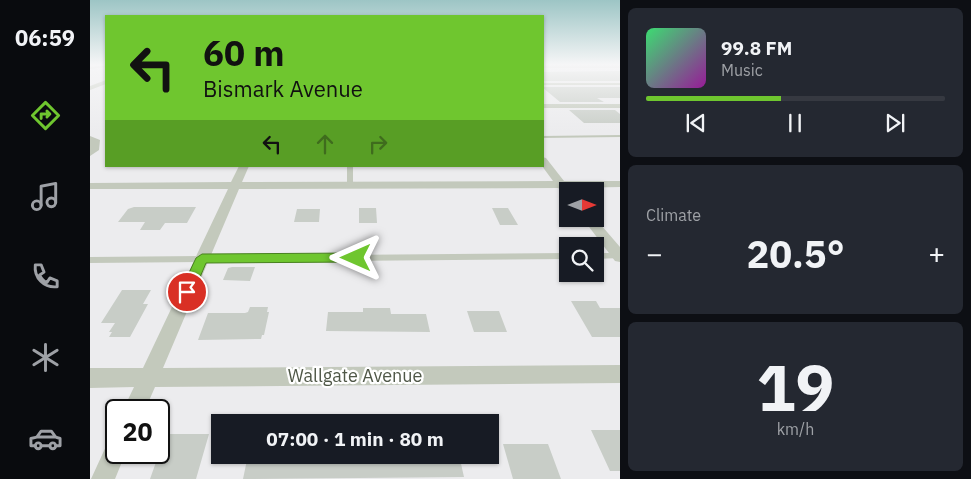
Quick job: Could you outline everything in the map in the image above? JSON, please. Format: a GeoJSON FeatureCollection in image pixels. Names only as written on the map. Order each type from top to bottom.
{"type":"FeatureCollection","features":[{"type":"Feature","properties":{"kind":"street"},"geometry":{"type":"LineString","coordinates":[[544,106],[620,106]]}},
{"type":"Feature","properties":{"kind":"street"},"geometry":{"type":"LineString","coordinates":[[90,139],[95,140],[94,150],[90,153]]}},
{"type":"Feature","properties":{"kind":"street"},"geometry":{"type":"LineString","coordinates":[[544,163],[559,182]]}},
{"type":"Feature","properties":{"kind":"street"},"geometry":{"type":"LineString","coordinates":[[139,399],[244,167]]}},
{"type":"Feature","properties":{"kind":"street"},"geometry":{"type":"LineString","coordinates":[[604,185],[620,184]]}},
{"type":"Feature","properties":{"kind":"street"},"geometry":{"type":"LineString","coordinates":[[90,186],[350,185],[559,188]]}},
{"type":"Feature","properties":{"kind":"street"},"geometry":{"type":"LineString","coordinates":[[597,228],[620,256]]}},
{"type":"Feature","properties":{"kind":"street","name":"Wallgate Avenue"},"geometry":{"type":"LineString","coordinates":[[90,378],[620,374]]}},
{"type":"Feature","properties":{"kind":"street"},"geometry":{"type":"LineString","coordinates":[[103,479],[110,464]]}},
{"type":"Feature","properties":{"kind":"lane"},"geometry":{"type":"LineString","coordinates":[[544,137],[620,136]]}},
{"type":"Feature","properties":{"kind":"lane"},"geometry":{"type":"LineString","coordinates":[[350,167],[350,185]]}},
{"type":"Feature","properties":{"kind":"lane"},"geometry":{"type":"LineString","coordinates":[[90,260],[559,256]]}},
{"type":"Feature","properties":{"kind":"lane"},"geometry":{"type":"LineString","coordinates":[[604,256],[620,256]]}},
{"type":"Feature","properties":{"kind":"building"},"geometry":{"type":"Polygon","coordinates":[[[544,87],[620,87],[620,98],[597,98],[604,102],[560,102],[544,87]]]}},
{"type":"Feature","properties":{"kind":"building"},"geometry":{"type":"Polygon","coordinates":[[[569,110],[615,110],[620,114],[620,123],[584,123],[569,110]]]}},
{"type":"Feature","properties":{"kind":"building"},"geometry":{"type":"Polygon","coordinates":[[[134,207],[196,207],[187,223],[165,223],[160,230],[140,230],[145,222],[118,222],[128,209],[134,207]]]}},
{"type":"Feature","properties":{"kind":"building"},"geometry":{"type":"Polygon","coordinates":[[[359,208],[376,208],[377,223],[359,223],[359,208]]]}},
{"type":"Feature","properties":{"kind":"building"},"geometry":{"type":"Polygon","coordinates":[[[492,208],[508,208],[518,225],[500,225],[492,208]]]}},
{"type":"Feature","properties":{"kind":"building"},"geometry":{"type":"Polygon","coordinates":[[[297,209],[320,209],[319,222],[294,222],[297,209]]]}},
{"type":"Feature","properties":{"kind":"building"},"geometry":{"type":"Polygon","coordinates":[[[255,267],[250,281],[223,280],[228,268],[255,267]]]}},
{"type":"Feature","properties":{"kind":"building"},"geometry":{"type":"Polygon","coordinates":[[[122,290],[151,290],[143,304],[148,304],[130,337],[109,337],[112,332],[109,332],[115,323],[101,323],[122,290]]]}},
{"type":"Feature","properties":{"kind":"building"},"geometry":{"type":"Polygon","coordinates":[[[571,301],[596,301],[600,308],[620,308],[620,337],[592,337],[571,301]]]}},
{"type":"Feature","properties":{"kind":"building"},"geometry":{"type":"Polygon","coordinates":[[[250,307],[268,307],[267,312],[269,312],[264,335],[262,335],[261,339],[198,340],[208,313],[245,313],[248,312],[250,307]]]}},
{"type":"Feature","properties":{"kind":"building"},"geometry":{"type":"Polygon","coordinates":[[[363,308],[390,308],[391,314],[426,314],[430,332],[326,331],[328,312],[363,312],[363,308]]]}},
{"type":"Feature","properties":{"kind":"building"},"geometry":{"type":"Polygon","coordinates":[[[467,311],[499,311],[507,332],[474,332],[467,311]]]}},
{"type":"Feature","properties":{"kind":"building"},"geometry":{"type":"Polygon","coordinates":[[[591,430],[620,430],[620,471],[610,471],[591,430]]]}},
{"type":"Feature","properties":{"kind":"building"},"geometry":{"type":"Polygon","coordinates":[[[170,434],[209,434],[196,479],[150,479],[155,464],[170,464],[170,434]]]}},
{"type":"Feature","properties":{"kind":"building"},"geometry":{"type":"Polygon","coordinates":[[[503,444],[548,444],[561,479],[513,479],[503,444]]]}},
{"type":"Feature","properties":{"kind":"building"},"geometry":{"type":"Polygon","coordinates":[[[246,464],[461,464],[464,477],[243,479],[246,464]]]}},
{"type":"Feature","properties":{"kind":"route"},"geometry":{"type":"LineString","coordinates":[[187,292],[202,258],[356,258]]}}]}
